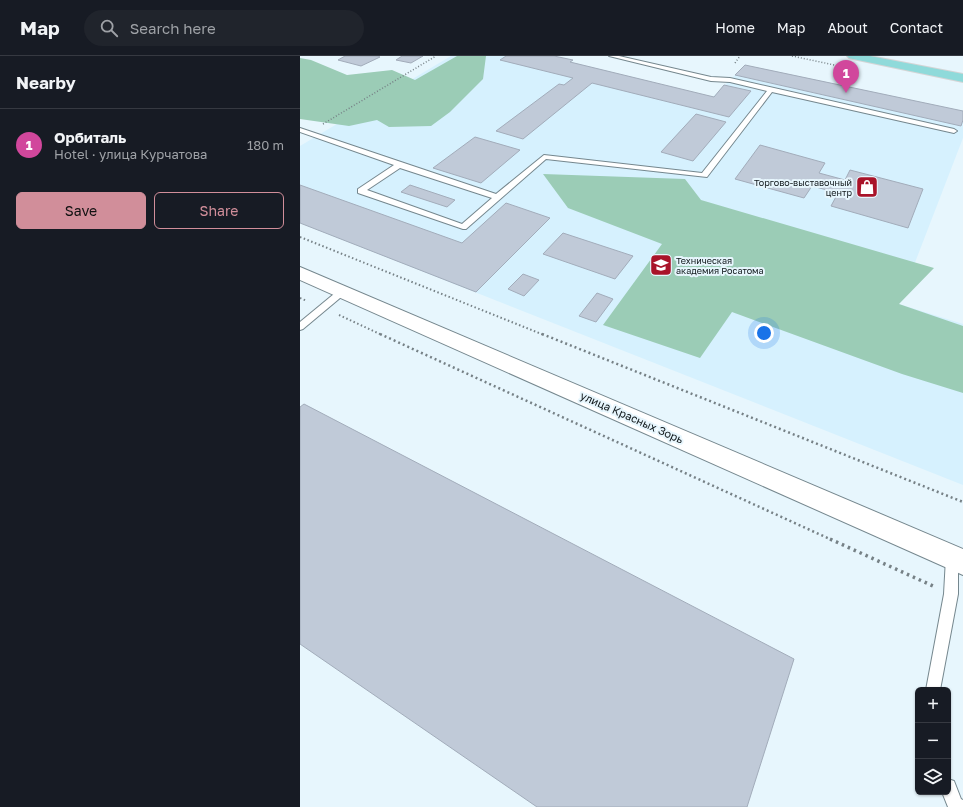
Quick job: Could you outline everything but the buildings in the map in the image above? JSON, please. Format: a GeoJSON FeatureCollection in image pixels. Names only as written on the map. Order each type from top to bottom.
{"type":"FeatureCollection","features":[{"type":"Feature","properties":{"kind":"main road"},"geometry":{"type":"LineString","coordinates":[[853,56],[963,78]]}},
{"type":"Feature","properties":{"kind":"street","name":"улица Красных Зорь"},"geometry":{"type":"LineString","coordinates":[[300,272],[958,560]]}},
{"type":"Feature","properties":{"kind":"lane"},"geometry":{"type":"LineString","coordinates":[[612,56],[624,57],[711,79],[730,80],[954,130]]}},
{"type":"Feature","properties":{"kind":"lane"},"geometry":{"type":"LineString","coordinates":[[399,165],[361,191],[463,227],[544,157],[704,175],[771,90]]}},
{"type":"Feature","properties":{"kind":"lane"},"geometry":{"type":"LineString","coordinates":[[300,130],[399,165],[497,197]]}},
{"type":"Feature","properties":{"kind":"lane"},"geometry":{"type":"LineString","coordinates":[[300,327],[343,291]]}},
{"type":"Feature","properties":{"kind":"lane"},"geometry":{"type":"LineString","coordinates":[[934,687],[958,560]]}},
{"type":"Feature","properties":{"kind":"lane"},"geometry":{"type":"LineString","coordinates":[[951,795],[955,805],[959,807]]}},
{"type":"Feature","properties":{"kind":"path"},"geometry":{"type":"LineString","coordinates":[[308,133],[436,56]]}},
{"type":"Feature","properties":{"kind":"path"},"geometry":{"type":"LineString","coordinates":[[735,63],[740,56]]}},
{"type":"Feature","properties":{"kind":"path"},"geometry":{"type":"LineString","coordinates":[[300,237],[963,502]]}},
{"type":"Feature","properties":{"kind":"path"},"geometry":{"type":"LineString","coordinates":[[300,298],[951,594]]}},
{"type":"Feature","properties":{"kind":"shaded area","name":"Техническая академия Росатома"},"geometry":{"type":"Polygon","coordinates":[[[451,56],[554,56],[573,60],[571,62],[713,97],[745,65],[963,111],[963,138],[899,304],[963,324],[963,485],[300,223],[300,146],[451,56]]]}},
{"type":"Feature","properties":{"kind":"green space"},"geometry":{"type":"Polygon","coordinates":[[[457,56],[486,56],[483,79],[450,112],[431,126],[389,127],[377,120],[349,126],[300,119],[300,58],[311,60],[347,75],[392,70],[415,80],[457,56]]]}},
{"type":"Feature","properties":{"kind":"green space"},"geometry":{"type":"Polygon","coordinates":[[[543,174],[685,179],[701,200],[934,268],[899,304],[963,326],[963,393],[902,374],[732,312],[700,358],[603,325],[662,244],[568,208],[543,174]]]}},
{"type":"Feature","properties":{"kind":"place","name":"Орбиталь"},"geometry":{"type":"Point","coordinates":[846,93]}},
{"type":"Feature","properties":{"kind":"place","name":"Торгово-выставочный центр"},"geometry":{"type":"Point","coordinates":[867,187]}},
{"type":"Feature","properties":{"kind":"place","name":"Техническая академия Росатома"},"geometry":{"type":"Point","coordinates":[661,265]}}]}
